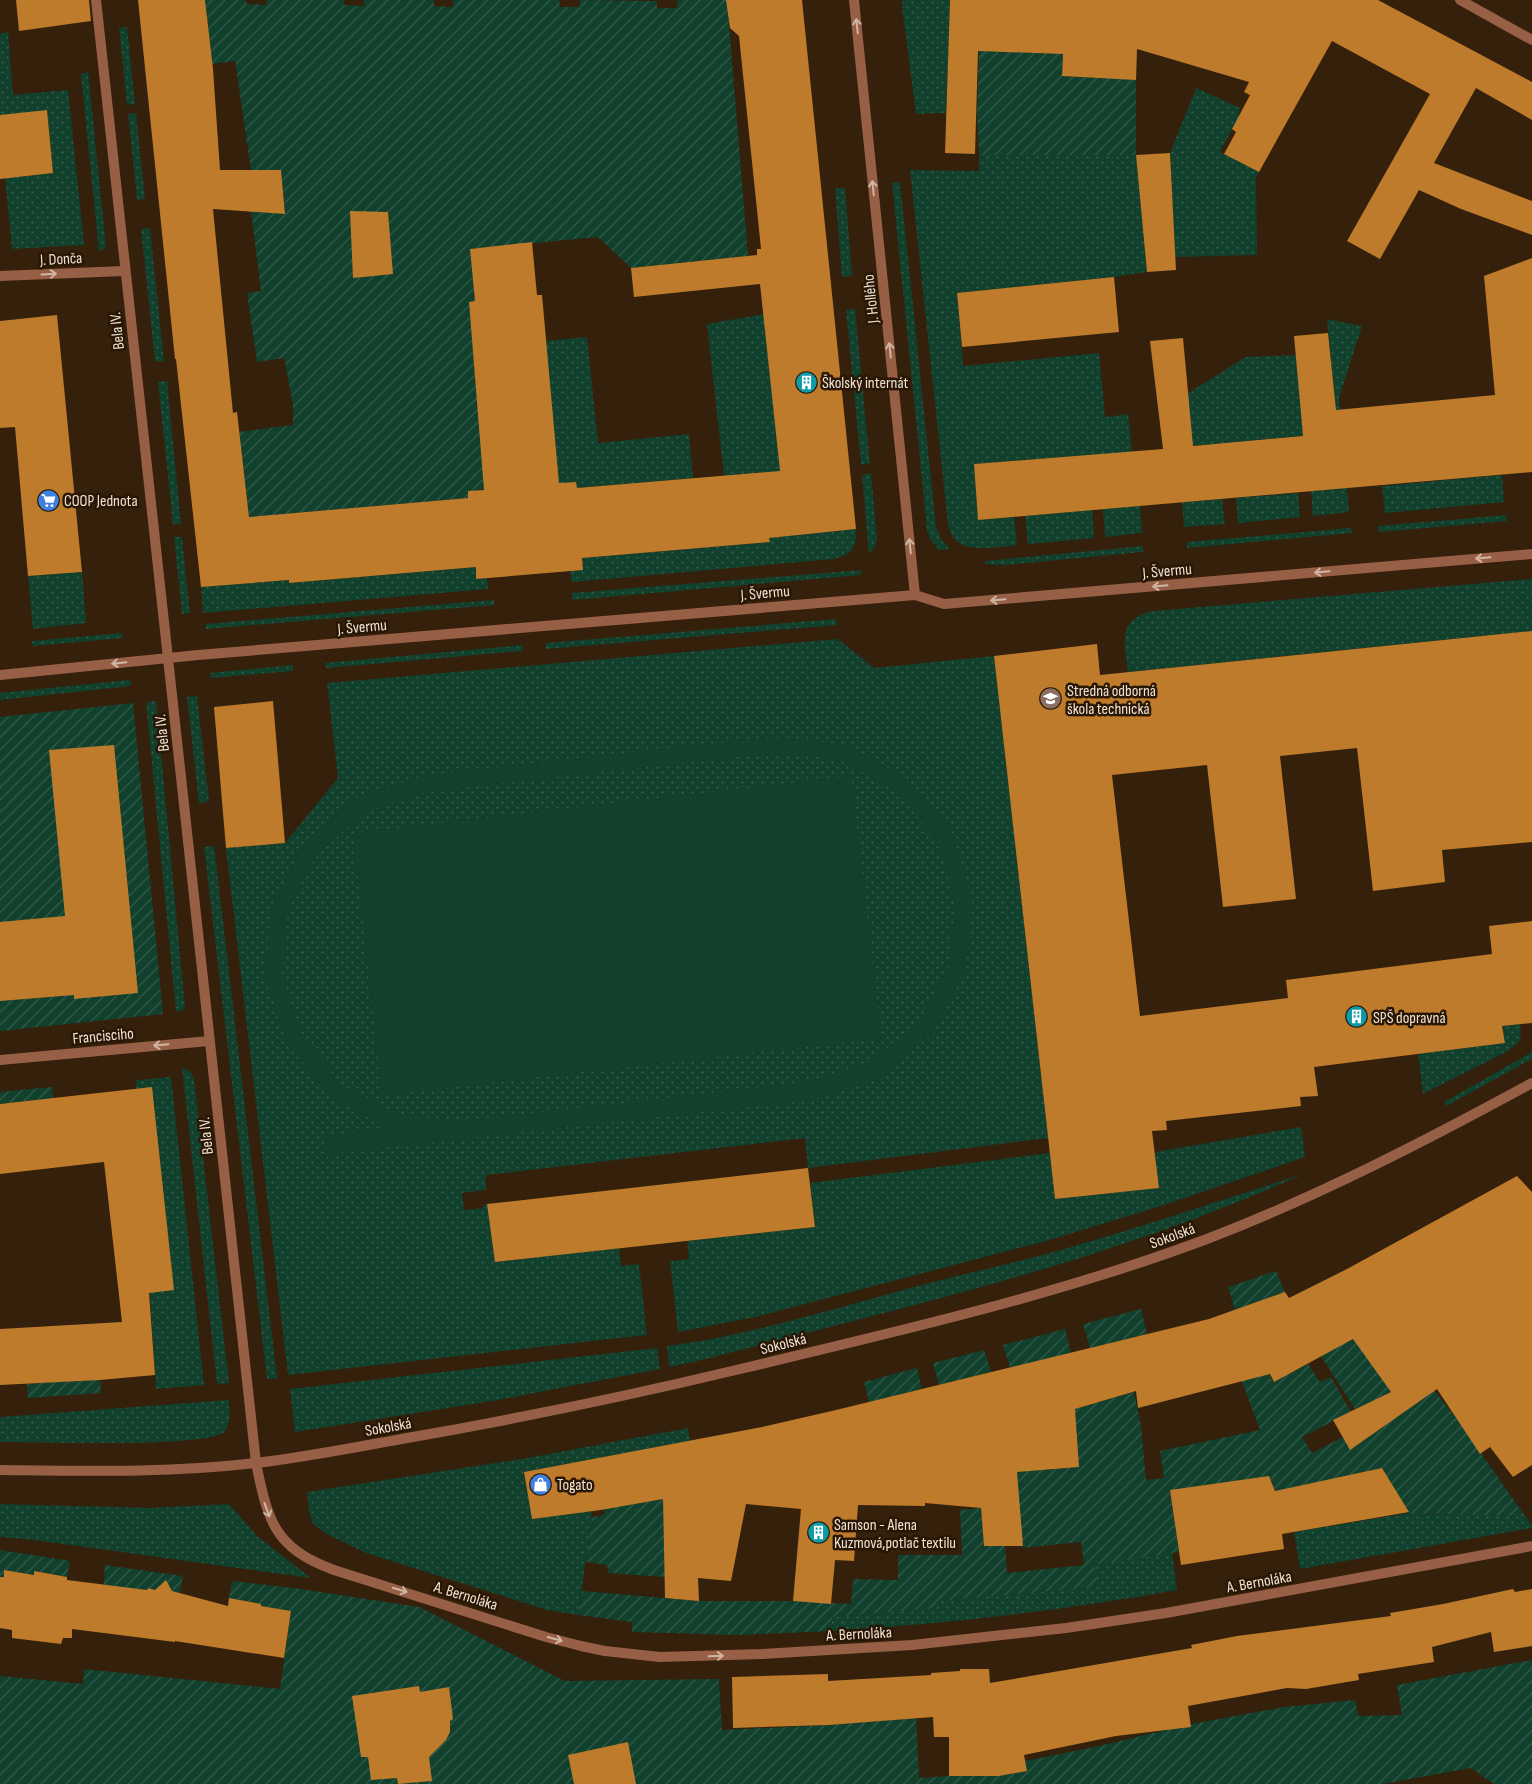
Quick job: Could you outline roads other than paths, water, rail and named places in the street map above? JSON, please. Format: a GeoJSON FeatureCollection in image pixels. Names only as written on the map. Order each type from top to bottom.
{"type":"FeatureCollection","features":[{"type":"Feature","properties":{"kind":"street","name":"Bela IV."},"geometry":{"type":"LineString","coordinates":[[96,0],[124,270],[256,1463]]}},
{"type":"Feature","properties":{"kind":"street","name":"J. Hollého"},"geometry":{"type":"LineString","coordinates":[[854,0],[915,594]]}},
{"type":"Feature","properties":{"kind":"street"},"geometry":{"type":"LineString","coordinates":[[1460,0],[1532,40]]}},
{"type":"Feature","properties":{"kind":"street","name":"J. Donča"},"geometry":{"type":"LineString","coordinates":[[0,276],[124,270]]}},
{"type":"Feature","properties":{"kind":"street","name":"J. Švermu"},"geometry":{"type":"LineString","coordinates":[[0,675],[168,658],[915,594],[944,604],[1532,554]]}},
{"type":"Feature","properties":{"kind":"street","name":"Francisciho"},"geometry":{"type":"LineString","coordinates":[[0,1060],[209,1041]]}},
{"type":"Feature","properties":{"kind":"street","name":"Sokolská"},"geometry":{"type":"LineString","coordinates":[[0,1470],[126,1472],[256,1463],[436,1433],[629,1396],[829,1348],[1034,1295],[1154,1258],[1209,1238],[1275,1211],[1410,1148],[1532,1083]]}},
{"type":"Feature","properties":{"kind":"street","name":"A. Bernoláka"},"geometry":{"type":"LineString","coordinates":[[256,1463],[265,1505],[271,1521],[278,1532],[298,1553],[314,1563],[546,1636],[605,1651],[660,1657],[762,1654],[912,1645],[1066,1628],[1166,1613],[1532,1546]]}},
{"type":"Feature","properties":{"kind":"place","name":"Školský internát"},"geometry":{"type":"Point","coordinates":[806,382]}},
{"type":"Feature","properties":{"kind":"place","name":"COOP Jednota"},"geometry":{"type":"Point","coordinates":[48,500]}},
{"type":"Feature","properties":{"kind":"place","name":"Stredná odborná škola technická"},"geometry":{"type":"Point","coordinates":[1051,699]}},
{"type":"Feature","properties":{"kind":"place","name":"SPŠ dopravná"},"geometry":{"type":"Point","coordinates":[1357,1017]}},
{"type":"Feature","properties":{"kind":"place","name":"Togato"},"geometry":{"type":"Point","coordinates":[541,1484]}},
{"type":"Feature","properties":{"kind":"place","name":"Samson - Alena Kuzmová,potlač textilu"},"geometry":{"type":"Point","coordinates":[818,1533]}}]}
